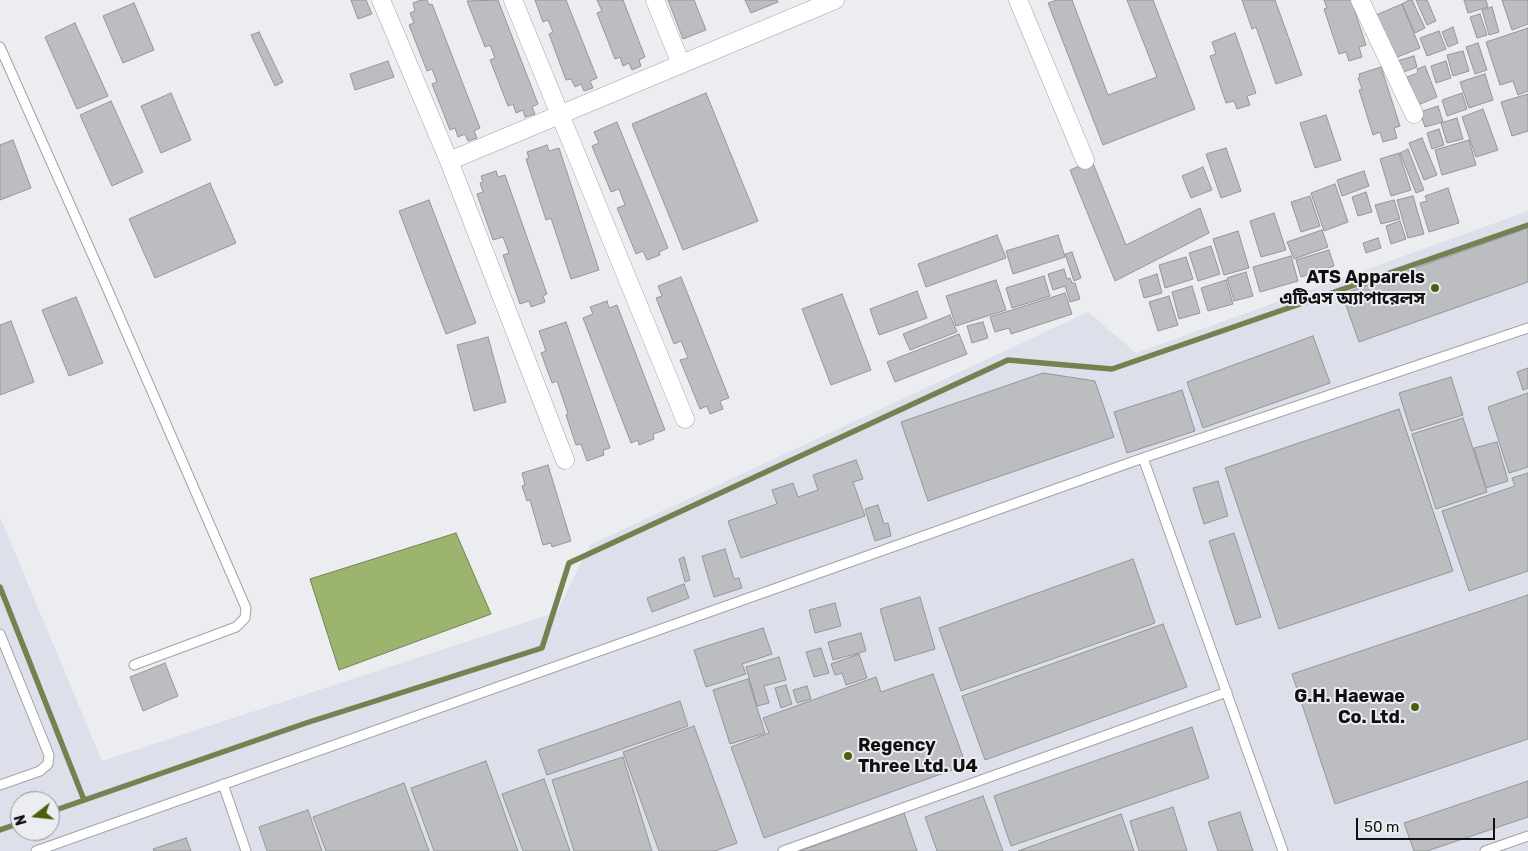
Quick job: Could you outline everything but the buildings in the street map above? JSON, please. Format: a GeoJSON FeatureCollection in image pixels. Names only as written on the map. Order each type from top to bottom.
{"type":"FeatureCollection","features":[{"type":"Feature","properties":{"kind":"street"},"geometry":{"type":"LineString","coordinates":[[381,0],[449,161],[565,460]]}},
{"type":"Feature","properties":{"kind":"street"},"geometry":{"type":"LineString","coordinates":[[513,0],[685,419]]}},
{"type":"Feature","properties":{"kind":"street"},"geometry":{"type":"LineString","coordinates":[[655,0],[681,64]]}},
{"type":"Feature","properties":{"kind":"street"},"geometry":{"type":"LineString","coordinates":[[449,161],[681,64],[801,6],[835,0]]}},
{"type":"Feature","properties":{"kind":"street"},"geometry":{"type":"LineString","coordinates":[[1018,0],[1085,160]]}},
{"type":"Feature","properties":{"kind":"street"},"geometry":{"type":"LineString","coordinates":[[1360,0],[1414,114]]}},
{"type":"Feature","properties":{"kind":"lane"},"geometry":{"type":"LineString","coordinates":[[0,47],[246,608],[245,618],[236,627],[134,665]]}},
{"type":"Feature","properties":{"kind":"lane"},"geometry":{"type":"LineString","coordinates":[[36,851],[1143,458],[1528,328]]}},
{"type":"Feature","properties":{"kind":"lane"},"geometry":{"type":"LineString","coordinates":[[1143,458],[1283,851]]}},
{"type":"Feature","properties":{"kind":"lane"},"geometry":{"type":"LineString","coordinates":[[0,634],[50,755],[48,764],[40,771],[0,785]]}},
{"type":"Feature","properties":{"kind":"lane"},"geometry":{"type":"LineString","coordinates":[[783,851],[1227,692]]}},
{"type":"Feature","properties":{"kind":"lane"},"geometry":{"type":"LineString","coordinates":[[223,784],[246,851]]}},
{"type":"Feature","properties":{"kind":"lane"},"geometry":{"type":"LineString","coordinates":[[1485,851],[1528,836]]}},
{"type":"Feature","properties":{"kind":"shaded area"},"geometry":{"type":"Polygon","coordinates":[[[1528,211],[1528,851],[0,851],[0,517],[102,761],[557,612],[590,545],[1088,312],[1136,353],[1528,211]]]}},
{"type":"Feature","properties":{"kind":"shaded area"},"geometry":{"type":"Polygon","coordinates":[[[456,533],[491,614],[339,670],[310,579],[456,533]]]}},
{"type":"Feature","properties":{"kind":"waterway"},"geometry":{"type":"LineString","coordinates":[[60,809],[306,723],[542,648],[569,563],[1008,360],[1112,369],[1528,225]]}},
{"type":"Feature","properties":{"kind":"waterway"},"geometry":{"type":"LineString","coordinates":[[0,587],[84,800]]}},
{"type":"Feature","properties":{"kind":"waterway"},"geometry":{"type":"LineString","coordinates":[[0,830],[10,826]]}},
{"type":"Feature","properties":{"kind":"place","name":"ATS Apparels এটিএস অ্যাপারেলস"},"geometry":{"type":"Point","coordinates":[1435,288]}},
{"type":"Feature","properties":{"kind":"place","name":"G.H. Haewae Co. Ltd."},"geometry":{"type":"Point","coordinates":[1415,707]}},
{"type":"Feature","properties":{"kind":"place","name":"Regency Three Ltd. U4"},"geometry":{"type":"Point","coordinates":[848,756]}}]}
